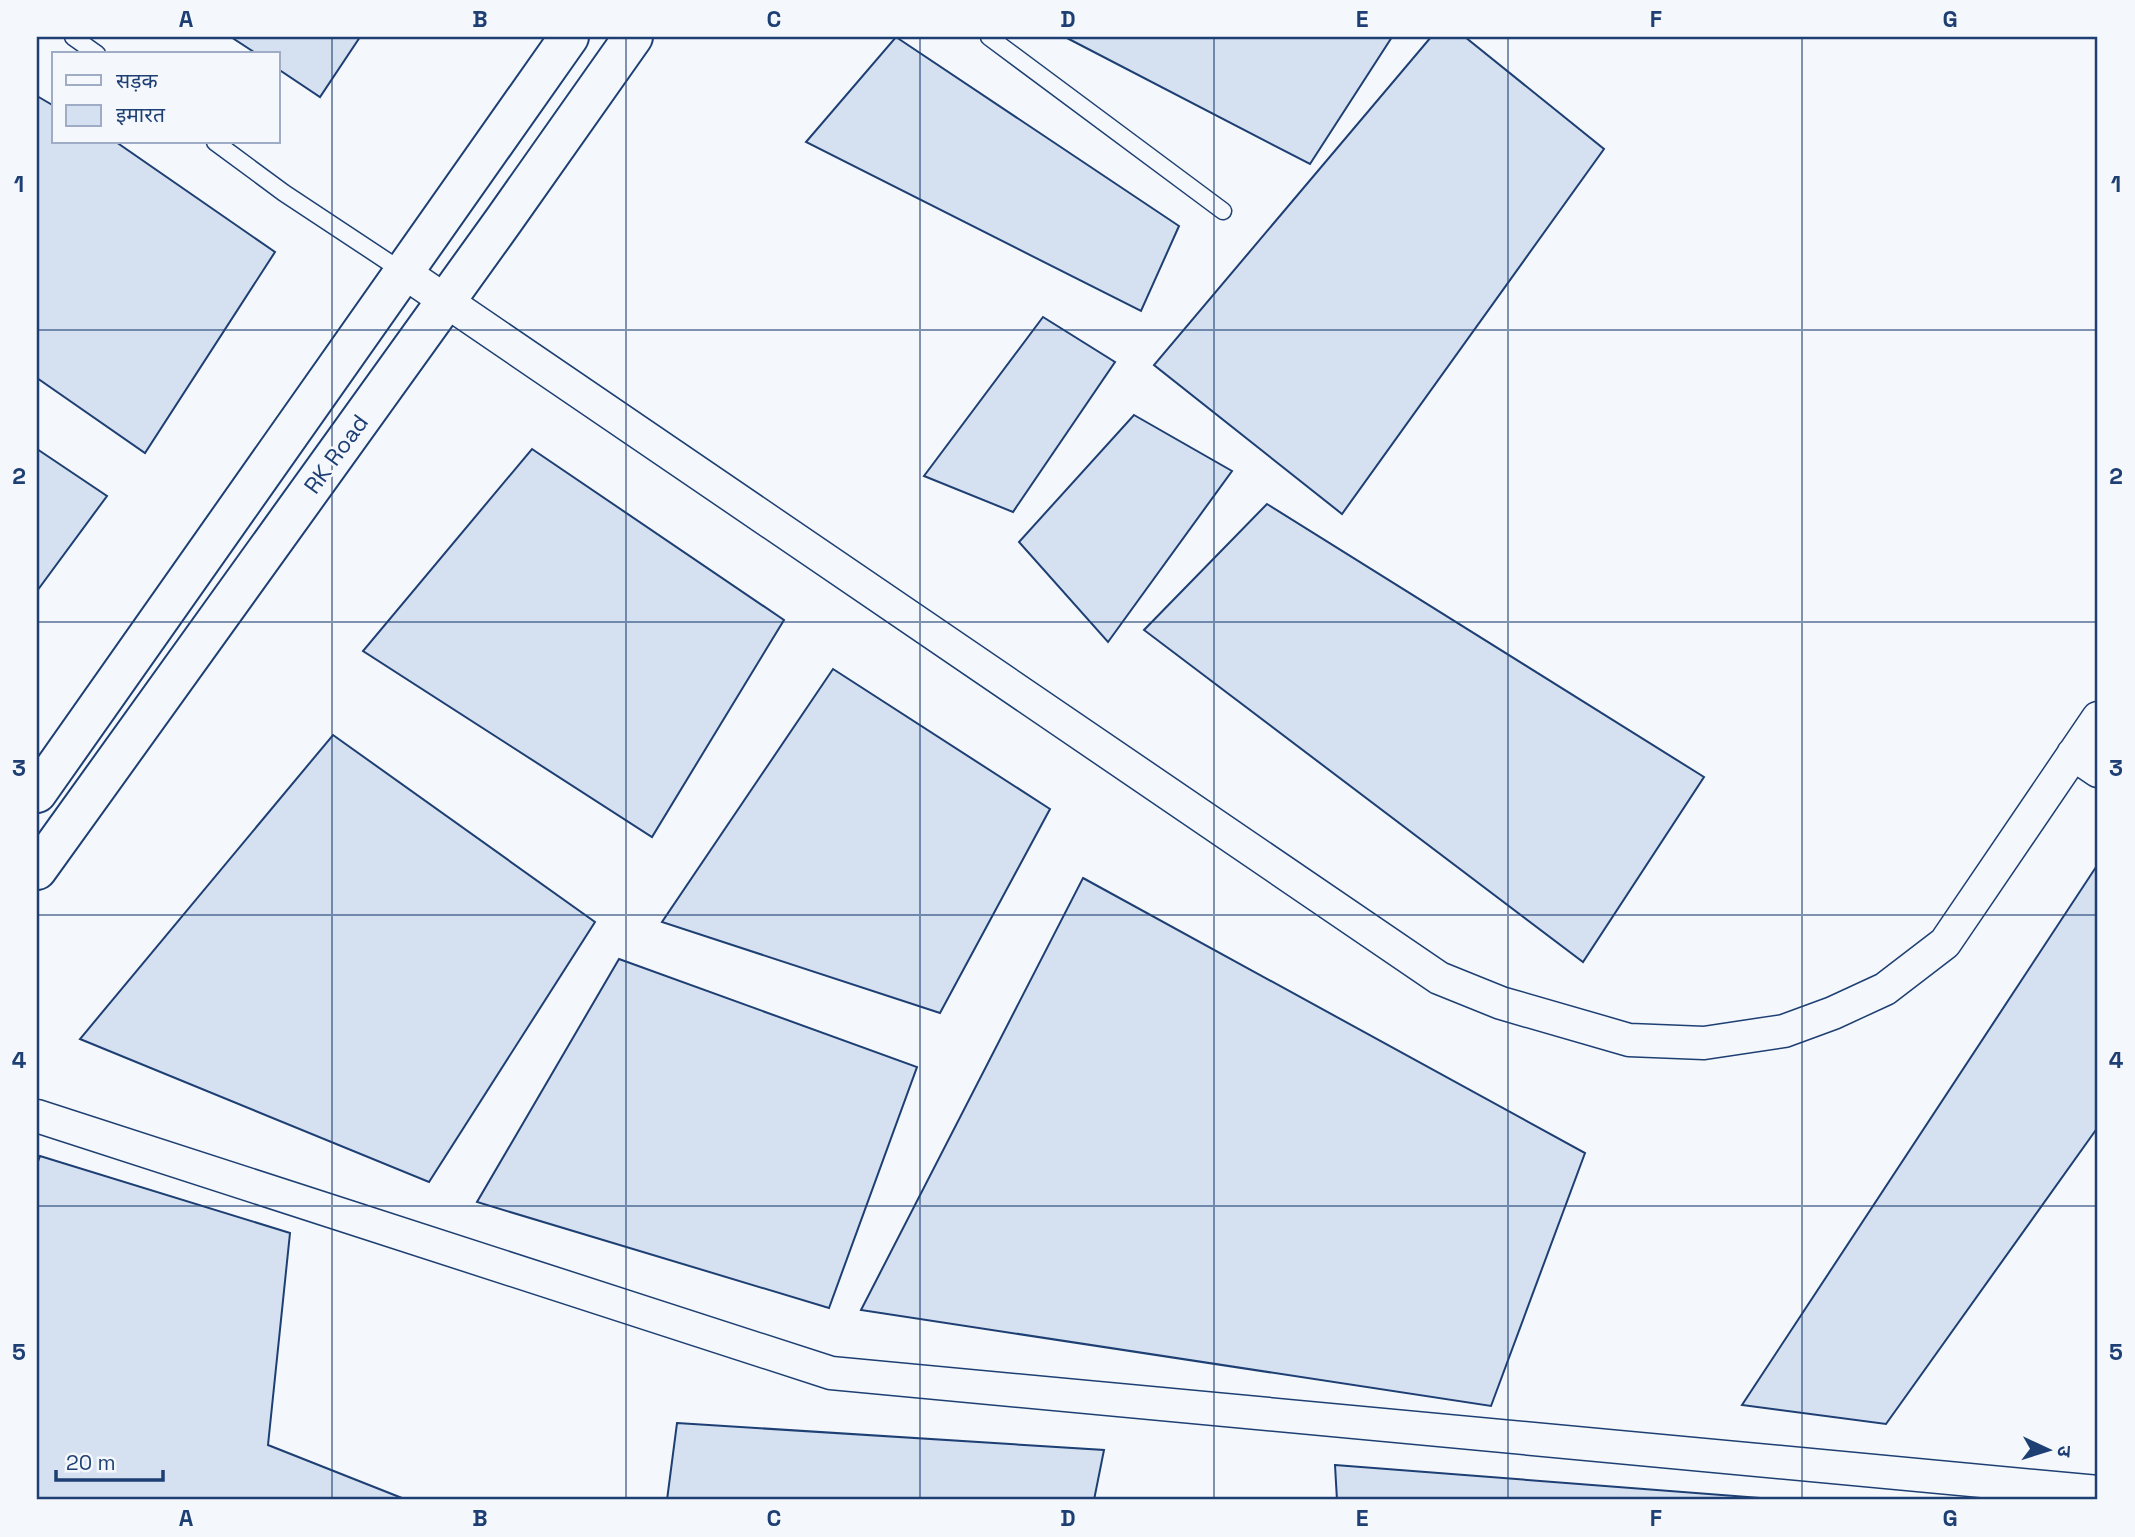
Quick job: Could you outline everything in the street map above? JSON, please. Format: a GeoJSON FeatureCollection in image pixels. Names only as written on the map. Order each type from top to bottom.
{"type":"FeatureCollection","features":[{"type":"Feature","properties":{"kind":"street"},"geometry":{"type":"LineString","coordinates":[[37,793],[569,37]]}},
{"type":"Feature","properties":{"kind":"street","name":"RK Road"},"geometry":{"type":"LineString","coordinates":[[37,870],[633,37]]}},
{"type":"Feature","properties":{"kind":"street"},"geometry":{"type":"LineString","coordinates":[[402,271],[1439,978],[1501,1003],[1629,1040],[1704,1043],[1784,1031],[1833,1013],[1885,989],[1945,943],[2086,762],[2098,718]]}},
{"type":"Feature","properties":{"kind":"street"},"geometry":{"type":"LineString","coordinates":[[37,1115],[831,1373],[2098,1492]]}},
{"type":"Feature","properties":{"kind":"lane"},"geometry":{"type":"LineString","coordinates":[[73,37],[94,52]]}},
{"type":"Feature","properties":{"kind":"lane"},"geometry":{"type":"LineString","coordinates":[[989,37],[1223,211]]}},
{"type":"Feature","properties":{"kind":"lane"},"geometry":{"type":"LineString","coordinates":[[218,144],[284,193],[402,271]]}},
{"type":"Feature","properties":{"kind":"building"},"geometry":{"type":"Polygon","coordinates":[[[231,37],[360,37],[320,97],[280,70],[280,52],[254,52],[231,37]]]}},
{"type":"Feature","properties":{"kind":"building"},"geometry":{"type":"Polygon","coordinates":[[[896,37],[1179,226],[1141,311],[806,142],[896,37]]]}},
{"type":"Feature","properties":{"kind":"building"},"geometry":{"type":"Polygon","coordinates":[[[1065,37],[1392,37],[1310,164],[1065,37]]]}},
{"type":"Feature","properties":{"kind":"building"},"geometry":{"type":"Polygon","coordinates":[[[1431,37],[1465,37],[1604,149],[1342,514],[1154,365],[1431,37]]]}},
{"type":"Feature","properties":{"kind":"building"},"geometry":{"type":"Polygon","coordinates":[[[37,96],[52,105],[52,144],[119,144],[275,252],[145,453],[37,378],[37,96]]]}},
{"type":"Feature","properties":{"kind":"building"},"geometry":{"type":"Polygon","coordinates":[[[1043,317],[1115,362],[1013,512],[924,476],[1043,317]]]}},
{"type":"Feature","properties":{"kind":"building"},"geometry":{"type":"Polygon","coordinates":[[[1134,415],[1232,471],[1108,642],[1019,542],[1134,415]]]}},
{"type":"Feature","properties":{"kind":"building"},"geometry":{"type":"Polygon","coordinates":[[[37,449],[107,496],[37,591],[37,449]]]}},
{"type":"Feature","properties":{"kind":"building"},"geometry":{"type":"Polygon","coordinates":[[[532,449],[784,620],[652,837],[363,651],[532,449]]]}},
{"type":"Feature","properties":{"kind":"building"},"geometry":{"type":"Polygon","coordinates":[[[1267,504],[1704,777],[1583,962],[1144,630],[1267,504]]]}},
{"type":"Feature","properties":{"kind":"building"},"geometry":{"type":"Polygon","coordinates":[[[833,669],[1050,809],[940,1013],[662,922],[833,669]]]}},
{"type":"Feature","properties":{"kind":"building"},"geometry":{"type":"Polygon","coordinates":[[[333,735],[595,922],[429,1182],[80,1039],[333,735]]]}},
{"type":"Feature","properties":{"kind":"building"},"geometry":{"type":"Polygon","coordinates":[[[2098,864],[2098,1127],[1886,1424],[1742,1405],[2098,864]]]}},
{"type":"Feature","properties":{"kind":"building"},"geometry":{"type":"Polygon","coordinates":[[[1083,878],[1585,1153],[1491,1406],[861,1310],[1083,878]]]}},
{"type":"Feature","properties":{"kind":"building"},"geometry":{"type":"Polygon","coordinates":[[[619,959],[917,1067],[829,1308],[477,1202],[619,959]]]}},
{"type":"Feature","properties":{"kind":"building"},"geometry":{"type":"Polygon","coordinates":[[[40,1156],[290,1233],[268,1445],[407,1500],[37,1500],[37,1164],[40,1156]]]}},
{"type":"Feature","properties":{"kind":"building"},"geometry":{"type":"Polygon","coordinates":[[[677,1423],[1104,1450],[1094,1500],[667,1500],[677,1423]]]}},
{"type":"Feature","properties":{"kind":"building"},"geometry":{"type":"Polygon","coordinates":[[[1335,1465],[1787,1500],[1337,1500],[1335,1465]]]}}]}
